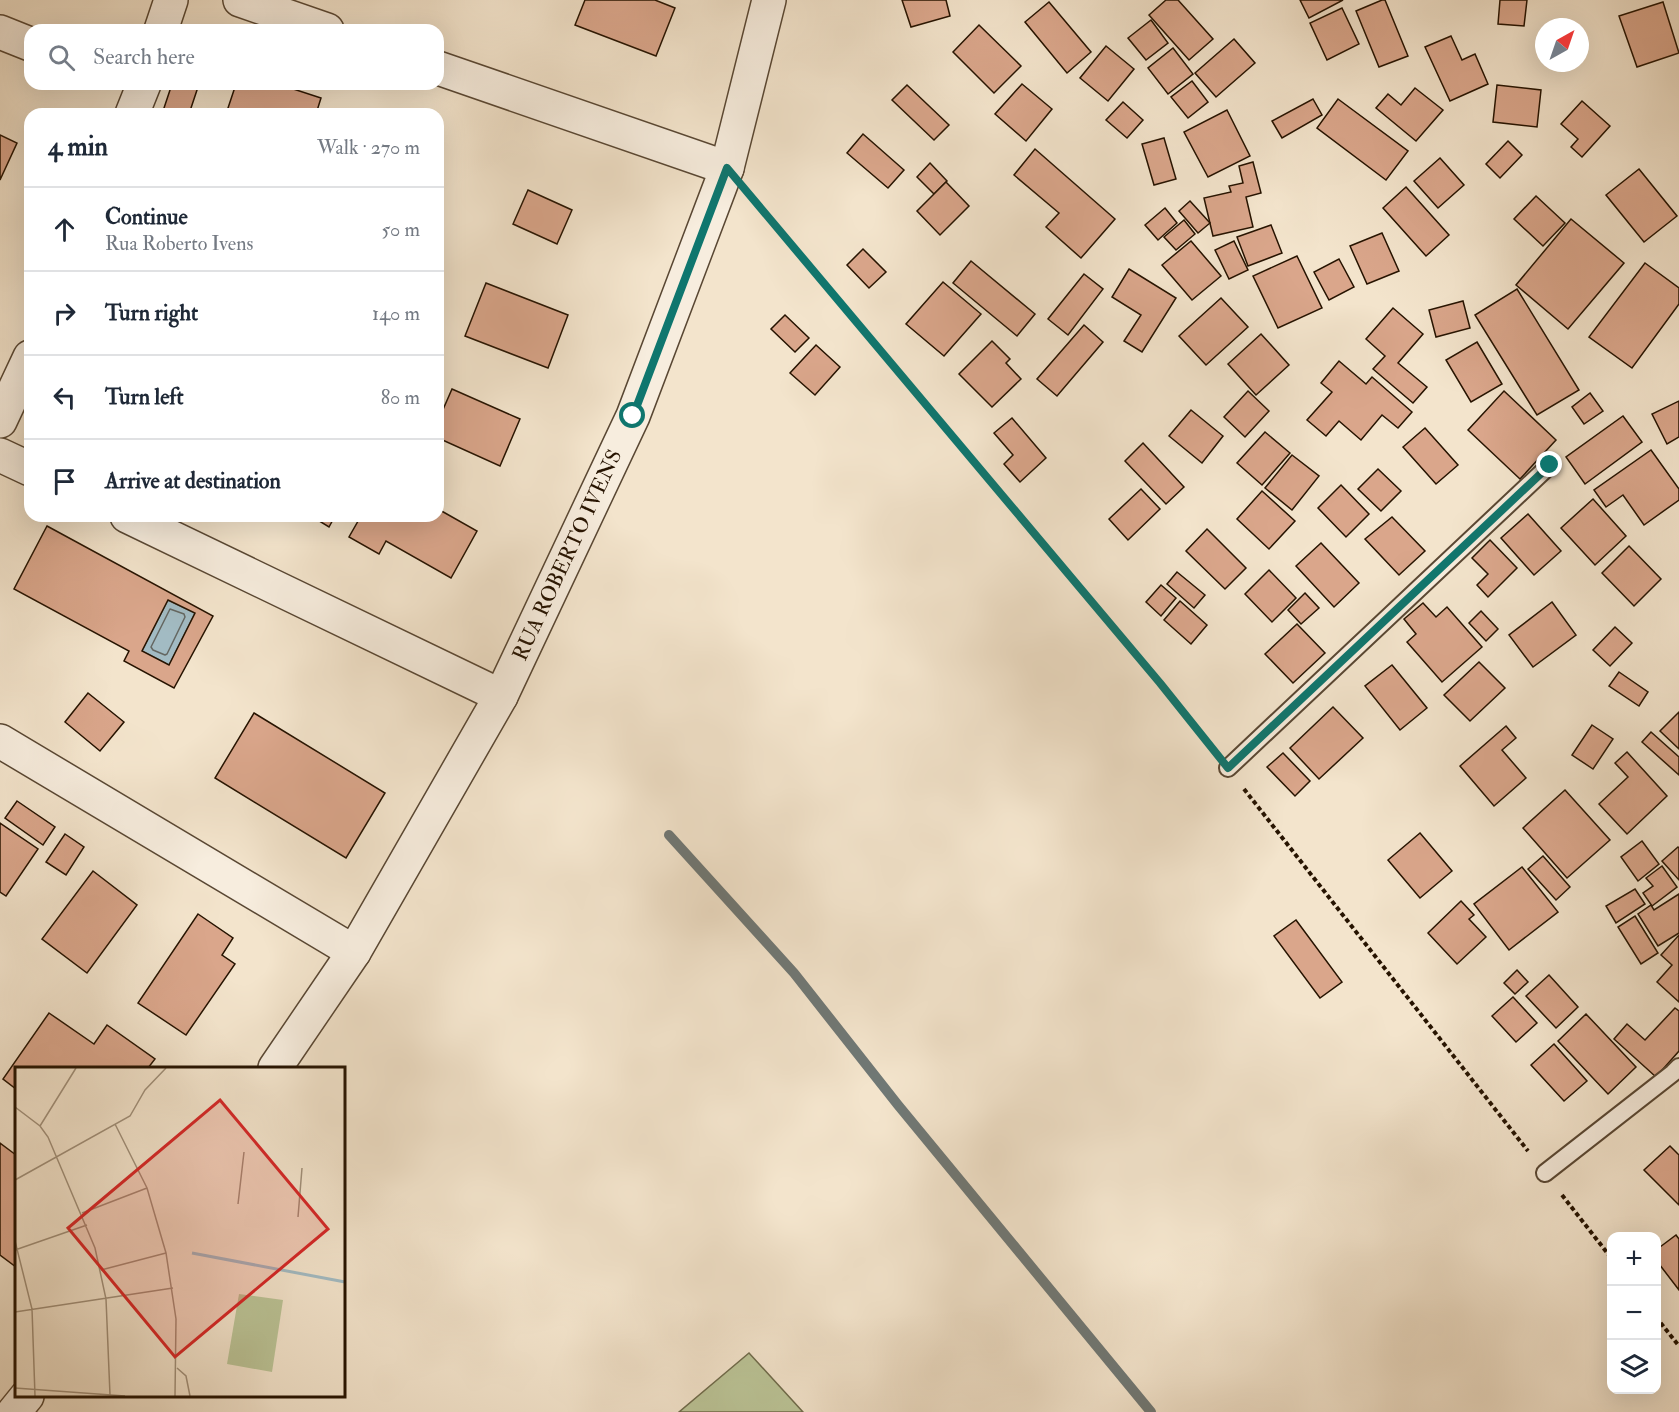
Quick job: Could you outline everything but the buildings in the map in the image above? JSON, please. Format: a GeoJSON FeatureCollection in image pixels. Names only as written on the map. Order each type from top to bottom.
{"type":"FeatureCollection","features":[{"type":"Feature","properties":{"kind":"street"},"geometry":{"type":"LineString","coordinates":[[163,24],[171,0]]}},
{"type":"Feature","properties":{"kind":"street"},"geometry":{"type":"LineString","coordinates":[[240,0],[310,24]]}},
{"type":"Feature","properties":{"kind":"street","name":"RUA ROBERTO IVENS"},"geometry":{"type":"LineString","coordinates":[[276,1067],[354,952],[501,696],[633,416],[727,168],[769,0]]}},
{"type":"Feature","properties":{"kind":"street"},"geometry":{"type":"LineString","coordinates":[[0,32],[24,42]]}},
{"type":"Feature","properties":{"kind":"street"},"geometry":{"type":"LineString","coordinates":[[444,70],[727,168]]}},
{"type":"Feature","properties":{"kind":"street"},"geometry":{"type":"LineString","coordinates":[[0,421],[24,370]]}},
{"type":"Feature","properties":{"kind":"street"},"geometry":{"type":"LineString","coordinates":[[0,455],[24,466]]}},
{"type":"Feature","properties":{"kind":"street"},"geometry":{"type":"LineString","coordinates":[[139,522],[501,696]]}},
{"type":"Feature","properties":{"kind":"street"},"geometry":{"type":"LineString","coordinates":[[0,741],[354,952]]}},
{"type":"Feature","properties":{"kind":"street"},"geometry":{"type":"LineString","coordinates":[[14,1412],[25,1397]]}},
{"type":"Feature","properties":{"kind":"lane"},"geometry":{"type":"LineString","coordinates":[[1228,768],[1550,465]]}},
{"type":"Feature","properties":{"kind":"lane"},"geometry":{"type":"LineString","coordinates":[[1545,1173],[1679,1067]]}},
{"type":"Feature","properties":{"kind":"path"},"geometry":{"type":"LineString","coordinates":[[727,168],[1152,674],[1607,1254]]}},
{"type":"Feature","properties":{"kind":"path"},"geometry":{"type":"LineString","coordinates":[[1661,1323],[1679,1346]]}},
{"type":"Feature","properties":{"kind":"green space"},"geometry":{"type":"Polygon","coordinates":[[[749,1353],[803,1412],[679,1412],[749,1353]]]}},
{"type":"Feature","properties":{"kind":"water"},"geometry":{"type":"Polygon","coordinates":[[[168,600],[195,613],[169,665],[142,651],[168,600]]]}},
{"type":"Feature","properties":{"kind":"waterway"},"geometry":{"type":"LineString","coordinates":[[669,835],[794,973],[898,1105],[1151,1412]]}},
{"type":"Feature","properties":{"kind":"route"},"geometry":{"type":"LineString","coordinates":[[633,416],[727,168],[1160,683],[1228,768],[1550,465]]}}]}
